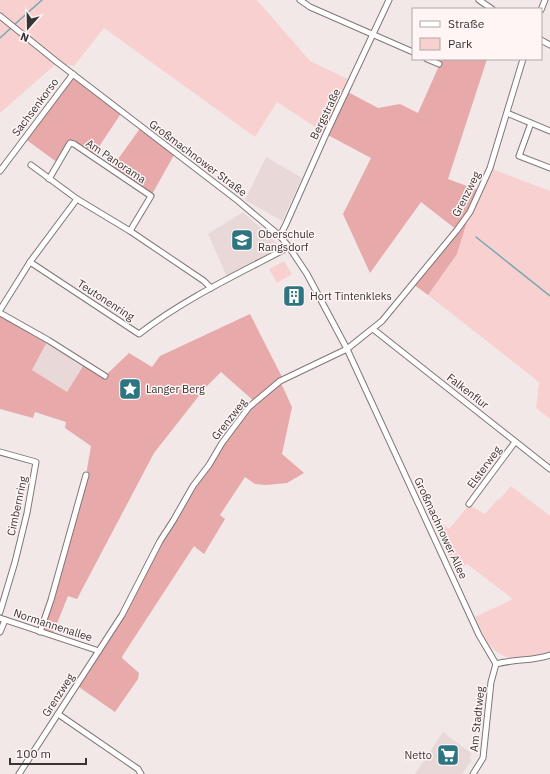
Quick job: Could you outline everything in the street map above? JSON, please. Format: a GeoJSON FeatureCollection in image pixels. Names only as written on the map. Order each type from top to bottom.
{"type":"FeatureCollection","features":[{"type":"Feature","properties":{"kind":"street"},"geometry":{"type":"LineString","coordinates":[[300,0],[310,7],[412,52]]}},
{"type":"Feature","properties":{"kind":"street","name":"Bergstraße"},"geometry":{"type":"LineString","coordinates":[[280,236],[389,0]]}},
{"type":"Feature","properties":{"kind":"street"},"geometry":{"type":"LineString","coordinates":[[479,0],[491,8]]}},
{"type":"Feature","properties":{"kind":"street","name":"Großmachnower Straße"},"geometry":{"type":"LineString","coordinates":[[1,17],[215,182],[280,236],[307,274],[347,349]]}},
{"type":"Feature","properties":{"kind":"street"},"geometry":{"type":"LineString","coordinates":[[429,60],[439,64]]}},
{"type":"Feature","properties":{"kind":"street","name":"Grenzweg"},"geometry":{"type":"LineString","coordinates":[[19,774],[122,615],[160,541],[193,486],[209,465],[222,443],[250,407],[280,381],[347,349],[373,329],[386,316],[470,212],[490,168],[523,60]]}},
{"type":"Feature","properties":{"kind":"street","name":"Sachsenkorso"},"geometry":{"type":"LineString","coordinates":[[0,170],[73,74]]}},
{"type":"Feature","properties":{"kind":"street"},"geometry":{"type":"LineString","coordinates":[[507,113],[550,131]]}},
{"type":"Feature","properties":{"kind":"street"},"geometry":{"type":"LineString","coordinates":[[531,123],[519,156],[550,168]]}},
{"type":"Feature","properties":{"kind":"street","name":"Am Panorama"},"geometry":{"type":"LineString","coordinates":[[49,179],[70,143],[74,144],[150,196],[130,231]]}},
{"type":"Feature","properties":{"kind":"street"},"geometry":{"type":"LineString","coordinates":[[31,165],[77,199],[130,231],[212,288]]}},
{"type":"Feature","properties":{"kind":"street"},"geometry":{"type":"LineString","coordinates":[[0,310],[30,262],[77,199]]}},
{"type":"Feature","properties":{"kind":"street","name":"Teutonenring"},"geometry":{"type":"LineString","coordinates":[[30,262],[139,334],[158,319],[289,247]]}},
{"type":"Feature","properties":{"kind":"street"},"geometry":{"type":"LineString","coordinates":[[0,313],[48,340],[105,376]]}},
{"type":"Feature","properties":{"kind":"street","name":"Falkenflur"},"geometry":{"type":"LineString","coordinates":[[373,329],[550,469]]}},
{"type":"Feature","properties":{"kind":"street","name":"Großmachnower Allee"},"geometry":{"type":"LineString","coordinates":[[347,349],[479,635],[496,664]]}},
{"type":"Feature","properties":{"kind":"street","name":"Elsterweg"},"geometry":{"type":"LineString","coordinates":[[470,504],[515,442]]}},
{"type":"Feature","properties":{"kind":"street","name":"Cimbernring"},"geometry":{"type":"LineString","coordinates":[[0,452],[36,462],[15,562],[0,612]]}},
{"type":"Feature","properties":{"kind":"street"},"geometry":{"type":"LineString","coordinates":[[40,632],[51,600],[86,475]]}},
{"type":"Feature","properties":{"kind":"street"},"geometry":{"type":"LineString","coordinates":[[0,632],[2,619]]}},
{"type":"Feature","properties":{"kind":"street","name":"Normannenallee"},"geometry":{"type":"LineString","coordinates":[[2,619],[99,651]]}},
{"type":"Feature","properties":{"kind":"street"},"geometry":{"type":"LineString","coordinates":[[496,664],[509,660],[550,655]]}},
{"type":"Feature","properties":{"kind":"street","name":"Am Stadtweg"},"geometry":{"type":"LineString","coordinates":[[473,774],[483,758],[491,682],[496,664]]}},
{"type":"Feature","properties":{"kind":"street"},"geometry":{"type":"LineString","coordinates":[[58,714],[138,769],[141,774]]}},
{"type":"Feature","properties":{"kind":"shaded area"},"geometry":{"type":"Polygon","coordinates":[[[442,60],[487,60],[448,179],[480,191],[470,212],[457,254],[428,295],[413,284],[457,230],[421,202],[370,273],[343,214],[371,158],[326,134],[346,91],[378,108],[400,104],[418,113],[442,60]]]}},
{"type":"Feature","properties":{"kind":"shaded area"},"geometry":{"type":"Polygon","coordinates":[[[68,75],[122,112],[92,157],[71,143],[58,163],[24,138],[68,75]]]}},
{"type":"Feature","properties":{"kind":"shaded area"},"geometry":{"type":"Polygon","coordinates":[[[141,127],[174,155],[151,196],[111,169],[141,127]]]}},
{"type":"Feature","properties":{"kind":"shaded area"},"geometry":{"type":"Polygon","coordinates":[[[266,157],[302,178],[282,221],[245,200],[266,157]]]}},
{"type":"Feature","properties":{"kind":"shaded area","name":"Oberschule Rangsdorf"},"geometry":{"type":"Polygon","coordinates":[[[243,212],[280,246],[228,279],[208,234],[243,212]]]}},
{"type":"Feature","properties":{"kind":"shaded area"},"geometry":{"type":"Polygon","coordinates":[[[0,313],[48,340],[32,370],[67,392],[85,363],[105,376],[129,353],[152,367],[160,356],[250,314],[283,379],[280,381],[292,407],[282,454],[304,473],[287,483],[266,485],[255,484],[245,477],[220,515],[225,519],[204,554],[194,546],[123,655],[122,658],[139,673],[138,679],[115,712],[76,685],[99,651],[193,486],[255,402],[221,372],[205,388],[154,453],[77,599],[68,596],[52,636],[40,632],[86,475],[91,446],[65,428],[66,422],[35,412],[33,418],[0,409],[0,313]]]}},
{"type":"Feature","properties":{"kind":"shaded area"},"geometry":{"type":"Polygon","coordinates":[[[48,340],[85,363],[67,392],[32,370],[48,340]]]}},
{"type":"Feature","properties":{"kind":"shaded area"},"geometry":{"type":"Polygon","coordinates":[[[443,732],[472,754],[469,758],[472,760],[462,774],[415,774],[443,732]]]}},
{"type":"Feature","properties":{"kind":"green space"},"geometry":{"type":"Polygon","coordinates":[[[0,0],[257,0],[310,61],[352,81],[326,134],[277,102],[255,137],[104,28],[74,66],[57,63],[0,113],[0,0]]]}},
{"type":"Feature","properties":{"kind":"green space"},"geometry":{"type":"Polygon","coordinates":[[[490,168],[550,191],[550,419],[536,408],[539,382],[428,295],[457,254],[470,212],[490,168]]]}},
{"type":"Feature","properties":{"kind":"green space"},"geometry":{"type":"Polygon","coordinates":[[[284,261],[292,274],[277,283],[269,269],[284,261]]]}},
{"type":"Feature","properties":{"kind":"green space"},"geometry":{"type":"Polygon","coordinates":[[[511,486],[550,516],[550,655],[532,659],[514,659],[506,657],[492,648],[486,640],[475,617],[513,599],[467,564],[456,570],[428,511],[449,529],[469,505],[485,514],[511,486]]]}},
{"type":"Feature","properties":{"kind":"waterway"},"geometry":{"type":"LineString","coordinates":[[14,25],[42,0]]}},
{"type":"Feature","properties":{"kind":"waterway"},"geometry":{"type":"LineString","coordinates":[[0,38],[12,27]]}},
{"type":"Feature","properties":{"kind":"waterway"},"geometry":{"type":"LineString","coordinates":[[476,237],[550,296]]}},
{"type":"Feature","properties":{"kind":"place","name":"Oberschule Rangsdorf"},"geometry":{"type":"Point","coordinates":[242,240]}},
{"type":"Feature","properties":{"kind":"place","name":"Hort Tintenkleks"},"geometry":{"type":"Point","coordinates":[294,296]}},
{"type":"Feature","properties":{"kind":"place","name":"Langer Berg"},"geometry":{"type":"Point","coordinates":[130,389]}},
{"type":"Feature","properties":{"kind":"place","name":"Netto"},"geometry":{"type":"Point","coordinates":[448,755]}}]}
